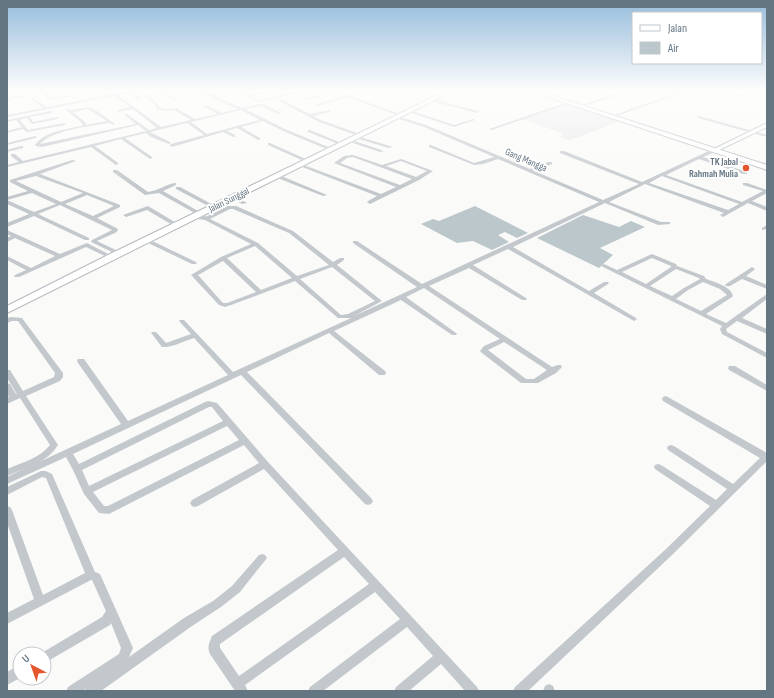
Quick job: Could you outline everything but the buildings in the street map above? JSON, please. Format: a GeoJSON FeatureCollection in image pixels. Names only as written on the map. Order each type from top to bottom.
{"type":"FeatureCollection","features":[{"type":"Feature","properties":{"kind":"highway"},"geometry":{"type":"LineString","coordinates":[[635,124],[656,130]]}},
{"type":"Feature","properties":{"kind":"highway"},"geometry":{"type":"LineString","coordinates":[[638,124],[767,168]]}},
{"type":"Feature","properties":{"kind":"highway"},"geometry":{"type":"LineString","coordinates":[[715,150],[767,165]]}},
{"type":"Feature","properties":{"kind":"main road","name":"Jalan Sunggal"},"geometry":{"type":"LineString","coordinates":[[7,310],[176,225],[200,217],[214,207],[303,165],[331,149],[383,124]]}},
{"type":"Feature","properties":{"kind":"street"},"geometry":{"type":"LineString","coordinates":[[21,124],[28,131],[64,124]]}},
{"type":"Feature","properties":{"kind":"street"},"geometry":{"type":"LineString","coordinates":[[96,124],[84,125],[60,132],[43,139],[37,145],[42,146],[138,124],[152,136],[163,139],[169,143]]}},
{"type":"Feature","properties":{"kind":"street"},"geometry":{"type":"LineString","coordinates":[[112,124],[119,128]]}},
{"type":"Feature","properties":{"kind":"street"},"geometry":{"type":"LineString","coordinates":[[154,124],[161,129]]}},
{"type":"Feature","properties":{"kind":"street"},"geometry":{"type":"LineString","coordinates":[[7,165],[182,124]]}},
{"type":"Feature","properties":{"kind":"street"},"geometry":{"type":"LineString","coordinates":[[190,124],[206,135]]}},
{"type":"Feature","properties":{"kind":"street"},"geometry":{"type":"LineString","coordinates":[[174,146],[172,145],[251,124]]}},
{"type":"Feature","properties":{"kind":"street"},"geometry":{"type":"LineString","coordinates":[[272,124],[331,149]]}},
{"type":"Feature","properties":{"kind":"street"},"geometry":{"type":"LineString","coordinates":[[309,131],[345,142],[382,150],[390,147],[328,124]]}},
{"type":"Feature","properties":{"kind":"street","name":"Gang Mangga"},"geometry":{"type":"LineString","coordinates":[[421,124],[604,202],[660,224],[668,223]]}},
{"type":"Feature","properties":{"kind":"street"},"geometry":{"type":"LineString","coordinates":[[444,124],[460,128]]}},
{"type":"Feature","properties":{"kind":"street"},"geometry":{"type":"LineString","coordinates":[[454,126],[462,124]]}},
{"type":"Feature","properties":{"kind":"street"},"geometry":{"type":"LineString","coordinates":[[491,129],[507,124]]}},
{"type":"Feature","properties":{"kind":"street"},"geometry":{"type":"LineString","coordinates":[[737,124],[763,128]]}},
{"type":"Feature","properties":{"kind":"street"},"geometry":{"type":"LineString","coordinates":[[744,124],[763,128]]}},
{"type":"Feature","properties":{"kind":"street"},"geometry":{"type":"LineString","coordinates":[[7,132],[24,128]]}},
{"type":"Feature","properties":{"kind":"street"},"geometry":{"type":"LineString","coordinates":[[239,128],[259,139]]}},
{"type":"Feature","properties":{"kind":"street"},"geometry":{"type":"LineString","coordinates":[[763,128],[767,136]]}},
{"type":"Feature","properties":{"kind":"street"},"geometry":{"type":"LineString","coordinates":[[7,481],[763,128]]}},
{"type":"Feature","properties":{"kind":"street"},"geometry":{"type":"LineString","coordinates":[[224,131],[234,136]]}},
{"type":"Feature","properties":{"kind":"street"},"geometry":{"type":"LineString","coordinates":[[7,144],[35,137]]}},
{"type":"Feature","properties":{"kind":"street"},"geometry":{"type":"LineString","coordinates":[[122,138],[150,158]]}},
{"type":"Feature","properties":{"kind":"street"},"geometry":{"type":"LineString","coordinates":[[268,144],[303,165],[340,182],[379,197]]}},
{"type":"Feature","properties":{"kind":"street"},"geometry":{"type":"LineString","coordinates":[[91,145],[116,164]]}},
{"type":"Feature","properties":{"kind":"street"},"geometry":{"type":"LineString","coordinates":[[430,146],[472,164],[481,163],[498,157]]}},
{"type":"Feature","properties":{"kind":"street"},"geometry":{"type":"LineString","coordinates":[[7,151],[21,147]]}},
{"type":"Feature","properties":{"kind":"street"},"geometry":{"type":"LineString","coordinates":[[562,152],[727,212]]}},
{"type":"Feature","properties":{"kind":"street"},"geometry":{"type":"LineString","coordinates":[[14,155],[21,161]]}},
{"type":"Feature","properties":{"kind":"street"},"geometry":{"type":"LineString","coordinates":[[401,187],[336,163],[346,157],[353,156],[418,179]]}},
{"type":"Feature","properties":{"kind":"street"},"geometry":{"type":"LineString","coordinates":[[700,158],[746,173]]}},
{"type":"Feature","properties":{"kind":"street"},"geometry":{"type":"LineString","coordinates":[[370,202],[431,172],[401,160],[383,166]]}},
{"type":"Feature","properties":{"kind":"street"},"geometry":{"type":"LineString","coordinates":[[17,276],[116,230],[93,218],[12,182],[74,161]]}},
{"type":"Feature","properties":{"kind":"street"},"geometry":{"type":"LineString","coordinates":[[530,171],[550,163]]}},
{"type":"Feature","properties":{"kind":"street"},"geometry":{"type":"LineString","coordinates":[[114,171],[147,194],[176,186],[214,207]]}},
{"type":"Feature","properties":{"kind":"street"},"geometry":{"type":"LineString","coordinates":[[36,174],[118,206],[93,218]]}},
{"type":"Feature","properties":{"kind":"street"},"geometry":{"type":"LineString","coordinates":[[663,175],[767,209]]}},
{"type":"Feature","properties":{"kind":"street"},"geometry":{"type":"LineString","coordinates":[[278,176],[325,195]]}},
{"type":"Feature","properties":{"kind":"street"},"geometry":{"type":"LineString","coordinates":[[745,184],[766,191]]}},
{"type":"Feature","properties":{"kind":"street"},"geometry":{"type":"LineString","coordinates":[[7,199],[32,191]]}},
{"type":"Feature","properties":{"kind":"street"},"geometry":{"type":"LineString","coordinates":[[160,191],[200,217],[256,244],[340,317],[349,316],[378,302],[378,300],[289,230],[234,207],[200,217]]}},
{"type":"Feature","properties":{"kind":"street"},"geometry":{"type":"LineString","coordinates":[[722,216],[766,191]]}},
{"type":"Feature","properties":{"kind":"street"},"geometry":{"type":"LineString","coordinates":[[7,225],[87,193]]}},
{"type":"Feature","properties":{"kind":"street"},"geometry":{"type":"LineString","coordinates":[[234,198],[244,203]]}},
{"type":"Feature","properties":{"kind":"street"},"geometry":{"type":"LineString","coordinates":[[7,202],[114,255]]}},
{"type":"Feature","properties":{"kind":"street"},"geometry":{"type":"LineString","coordinates":[[7,208],[88,242]]}},
{"type":"Feature","properties":{"kind":"street"},"geometry":{"type":"LineString","coordinates":[[126,215],[148,208],[176,225]]}},
{"type":"Feature","properties":{"kind":"street"},"geometry":{"type":"LineString","coordinates":[[7,232],[60,256]]}},
{"type":"Feature","properties":{"kind":"street"},"geometry":{"type":"LineString","coordinates":[[7,240],[15,236]]}},
{"type":"Feature","properties":{"kind":"street"},"geometry":{"type":"LineString","coordinates":[[146,240],[194,263]]}},
{"type":"Feature","properties":{"kind":"street"},"geometry":{"type":"LineString","coordinates":[[355,242],[505,339],[556,369],[535,381],[524,380],[518,377],[484,351],[486,348],[505,339]]}},
{"type":"Feature","properties":{"kind":"street"},"geometry":{"type":"LineString","coordinates":[[256,244],[223,258],[194,275],[221,304],[229,304],[333,265],[342,259]]}},
{"type":"Feature","properties":{"kind":"street"},"geometry":{"type":"LineString","coordinates":[[510,247],[634,318]]}},
{"type":"Feature","properties":{"kind":"street"},"geometry":{"type":"LineString","coordinates":[[618,272],[652,256],[675,267],[702,277],[703,280],[722,288],[730,294],[730,296],[701,314]]}},
{"type":"Feature","properties":{"kind":"street"},"geometry":{"type":"LineString","coordinates":[[7,258],[31,270]]}},
{"type":"Feature","properties":{"kind":"street"},"geometry":{"type":"LineString","coordinates":[[223,258],[260,292]]}},
{"type":"Feature","properties":{"kind":"street"},"geometry":{"type":"LineString","coordinates":[[470,266],[524,300]]}},
{"type":"Feature","properties":{"kind":"street"},"geometry":{"type":"LineString","coordinates":[[604,266],[726,326]]}},
{"type":"Feature","properties":{"kind":"street"},"geometry":{"type":"LineString","coordinates":[[646,286],[675,267]]}},
{"type":"Feature","properties":{"kind":"street"},"geometry":{"type":"LineString","coordinates":[[728,285],[752,269]]}},
{"type":"Feature","properties":{"kind":"street"},"geometry":{"type":"LineString","coordinates":[[741,276],[767,287]]}},
{"type":"Feature","properties":{"kind":"street"},"geometry":{"type":"LineString","coordinates":[[672,299],[697,282],[703,280]]}},
{"type":"Feature","properties":{"kind":"street"},"geometry":{"type":"LineString","coordinates":[[590,293],[606,283]]}},
{"type":"Feature","properties":{"kind":"street"},"geometry":{"type":"LineString","coordinates":[[767,296],[722,329],[724,333],[767,356]]}},
{"type":"Feature","properties":{"kind":"street"},"geometry":{"type":"LineString","coordinates":[[401,297],[454,334]]}},
{"type":"Feature","properties":{"kind":"street"},"geometry":{"type":"LineString","coordinates":[[737,318],[767,332]]}},
{"type":"Feature","properties":{"kind":"street"},"geometry":{"type":"LineString","coordinates":[[7,320],[20,319],[59,373],[57,379],[14,398]]}},
{"type":"Feature","properties":{"kind":"street"},"geometry":{"type":"LineString","coordinates":[[182,321],[232,375]]}},
{"type":"Feature","properties":{"kind":"street"},"geometry":{"type":"LineString","coordinates":[[329,330],[382,373]]}},
{"type":"Feature","properties":{"kind":"street"},"geometry":{"type":"LineString","coordinates":[[154,333],[164,344],[167,345],[195,335]]}},
{"type":"Feature","properties":{"kind":"street"},"geometry":{"type":"LineString","coordinates":[[81,361],[126,425]]}},
{"type":"Feature","properties":{"kind":"street"},"geometry":{"type":"LineString","coordinates":[[732,368],[767,388]]}},
{"type":"Feature","properties":{"kind":"street"},"geometry":{"type":"LineString","coordinates":[[242,371],[368,501]]}},
{"type":"Feature","properties":{"kind":"street"},"geometry":{"type":"LineString","coordinates":[[7,372],[14,398]]}},
{"type":"Feature","properties":{"kind":"street"},"geometry":{"type":"LineString","coordinates":[[7,386],[14,398],[54,445],[52,450],[46,454],[7,473]]}},
{"type":"Feature","properties":{"kind":"street"},"geometry":{"type":"LineString","coordinates":[[519,691],[717,506],[767,456],[666,399]]}},
{"type":"Feature","properties":{"kind":"street"},"geometry":{"type":"LineString","coordinates":[[77,469],[208,404],[214,405],[244,441],[473,691]]}},
{"type":"Feature","properties":{"kind":"street"},"geometry":{"type":"LineString","coordinates":[[88,491],[228,422]]}},
{"type":"Feature","properties":{"kind":"street"},"geometry":{"type":"LineString","coordinates":[[67,452],[88,491],[102,510],[109,510],[244,441]]}},
{"type":"Feature","properties":{"kind":"street"},"geometry":{"type":"LineString","coordinates":[[671,448],[734,489]]}},
{"type":"Feature","properties":{"kind":"street"},"geometry":{"type":"LineString","coordinates":[[195,503],[265,464]]}},
{"type":"Feature","properties":{"kind":"street"},"geometry":{"type":"LineString","coordinates":[[658,467],[717,506]]}},
{"type":"Feature","properties":{"kind":"street"},"geometry":{"type":"LineString","coordinates":[[7,491],[41,474],[46,474],[49,476],[91,575],[96,577],[127,648],[126,654],[123,658],[72,691]]}},
{"type":"Feature","properties":{"kind":"street"},"geometry":{"type":"LineString","coordinates":[[7,510],[40,600]]}},
{"type":"Feature","properties":{"kind":"street"},"geometry":{"type":"LineString","coordinates":[[345,551],[216,640],[214,650],[240,688],[376,585]]}},
{"type":"Feature","properties":{"kind":"street"},"geometry":{"type":"LineString","coordinates":[[91,691],[188,622],[217,604],[236,588],[262,558]]}},
{"type":"Feature","properties":{"kind":"street"},"geometry":{"type":"LineString","coordinates":[[7,619],[40,600],[91,575]]}},
{"type":"Feature","properties":{"kind":"street"},"geometry":{"type":"LineString","coordinates":[[52,652],[106,621],[110,611]]}},
{"type":"Feature","properties":{"kind":"street"},"geometry":{"type":"LineString","coordinates":[[314,691],[407,620]]}},
{"type":"Feature","properties":{"kind":"street"},"geometry":{"type":"LineString","coordinates":[[400,691],[441,657]]}},
{"type":"Feature","properties":{"kind":"shaded area"},"geometry":{"type":"Polygon","coordinates":[[[535,124],[614,124],[570,140],[559,137],[564,134],[535,124]]]}},
{"type":"Feature","properties":{"kind":"water"},"geometry":{"type":"Polygon","coordinates":[[[475,206],[528,233],[517,238],[505,232],[498,235],[509,242],[492,250],[473,241],[457,243],[421,224],[433,219],[439,221],[475,206]]]}},
{"type":"Feature","properties":{"kind":"water"},"geometry":{"type":"Polygon","coordinates":[[[583,215],[619,227],[631,221],[645,227],[600,248],[613,255],[599,268],[537,238],[583,215]]]}},
{"type":"Feature","properties":{"kind":"place","name":"TK Jabal Rahmah Mulia"},"geometry":{"type":"Point","coordinates":[746,168]}}]}
